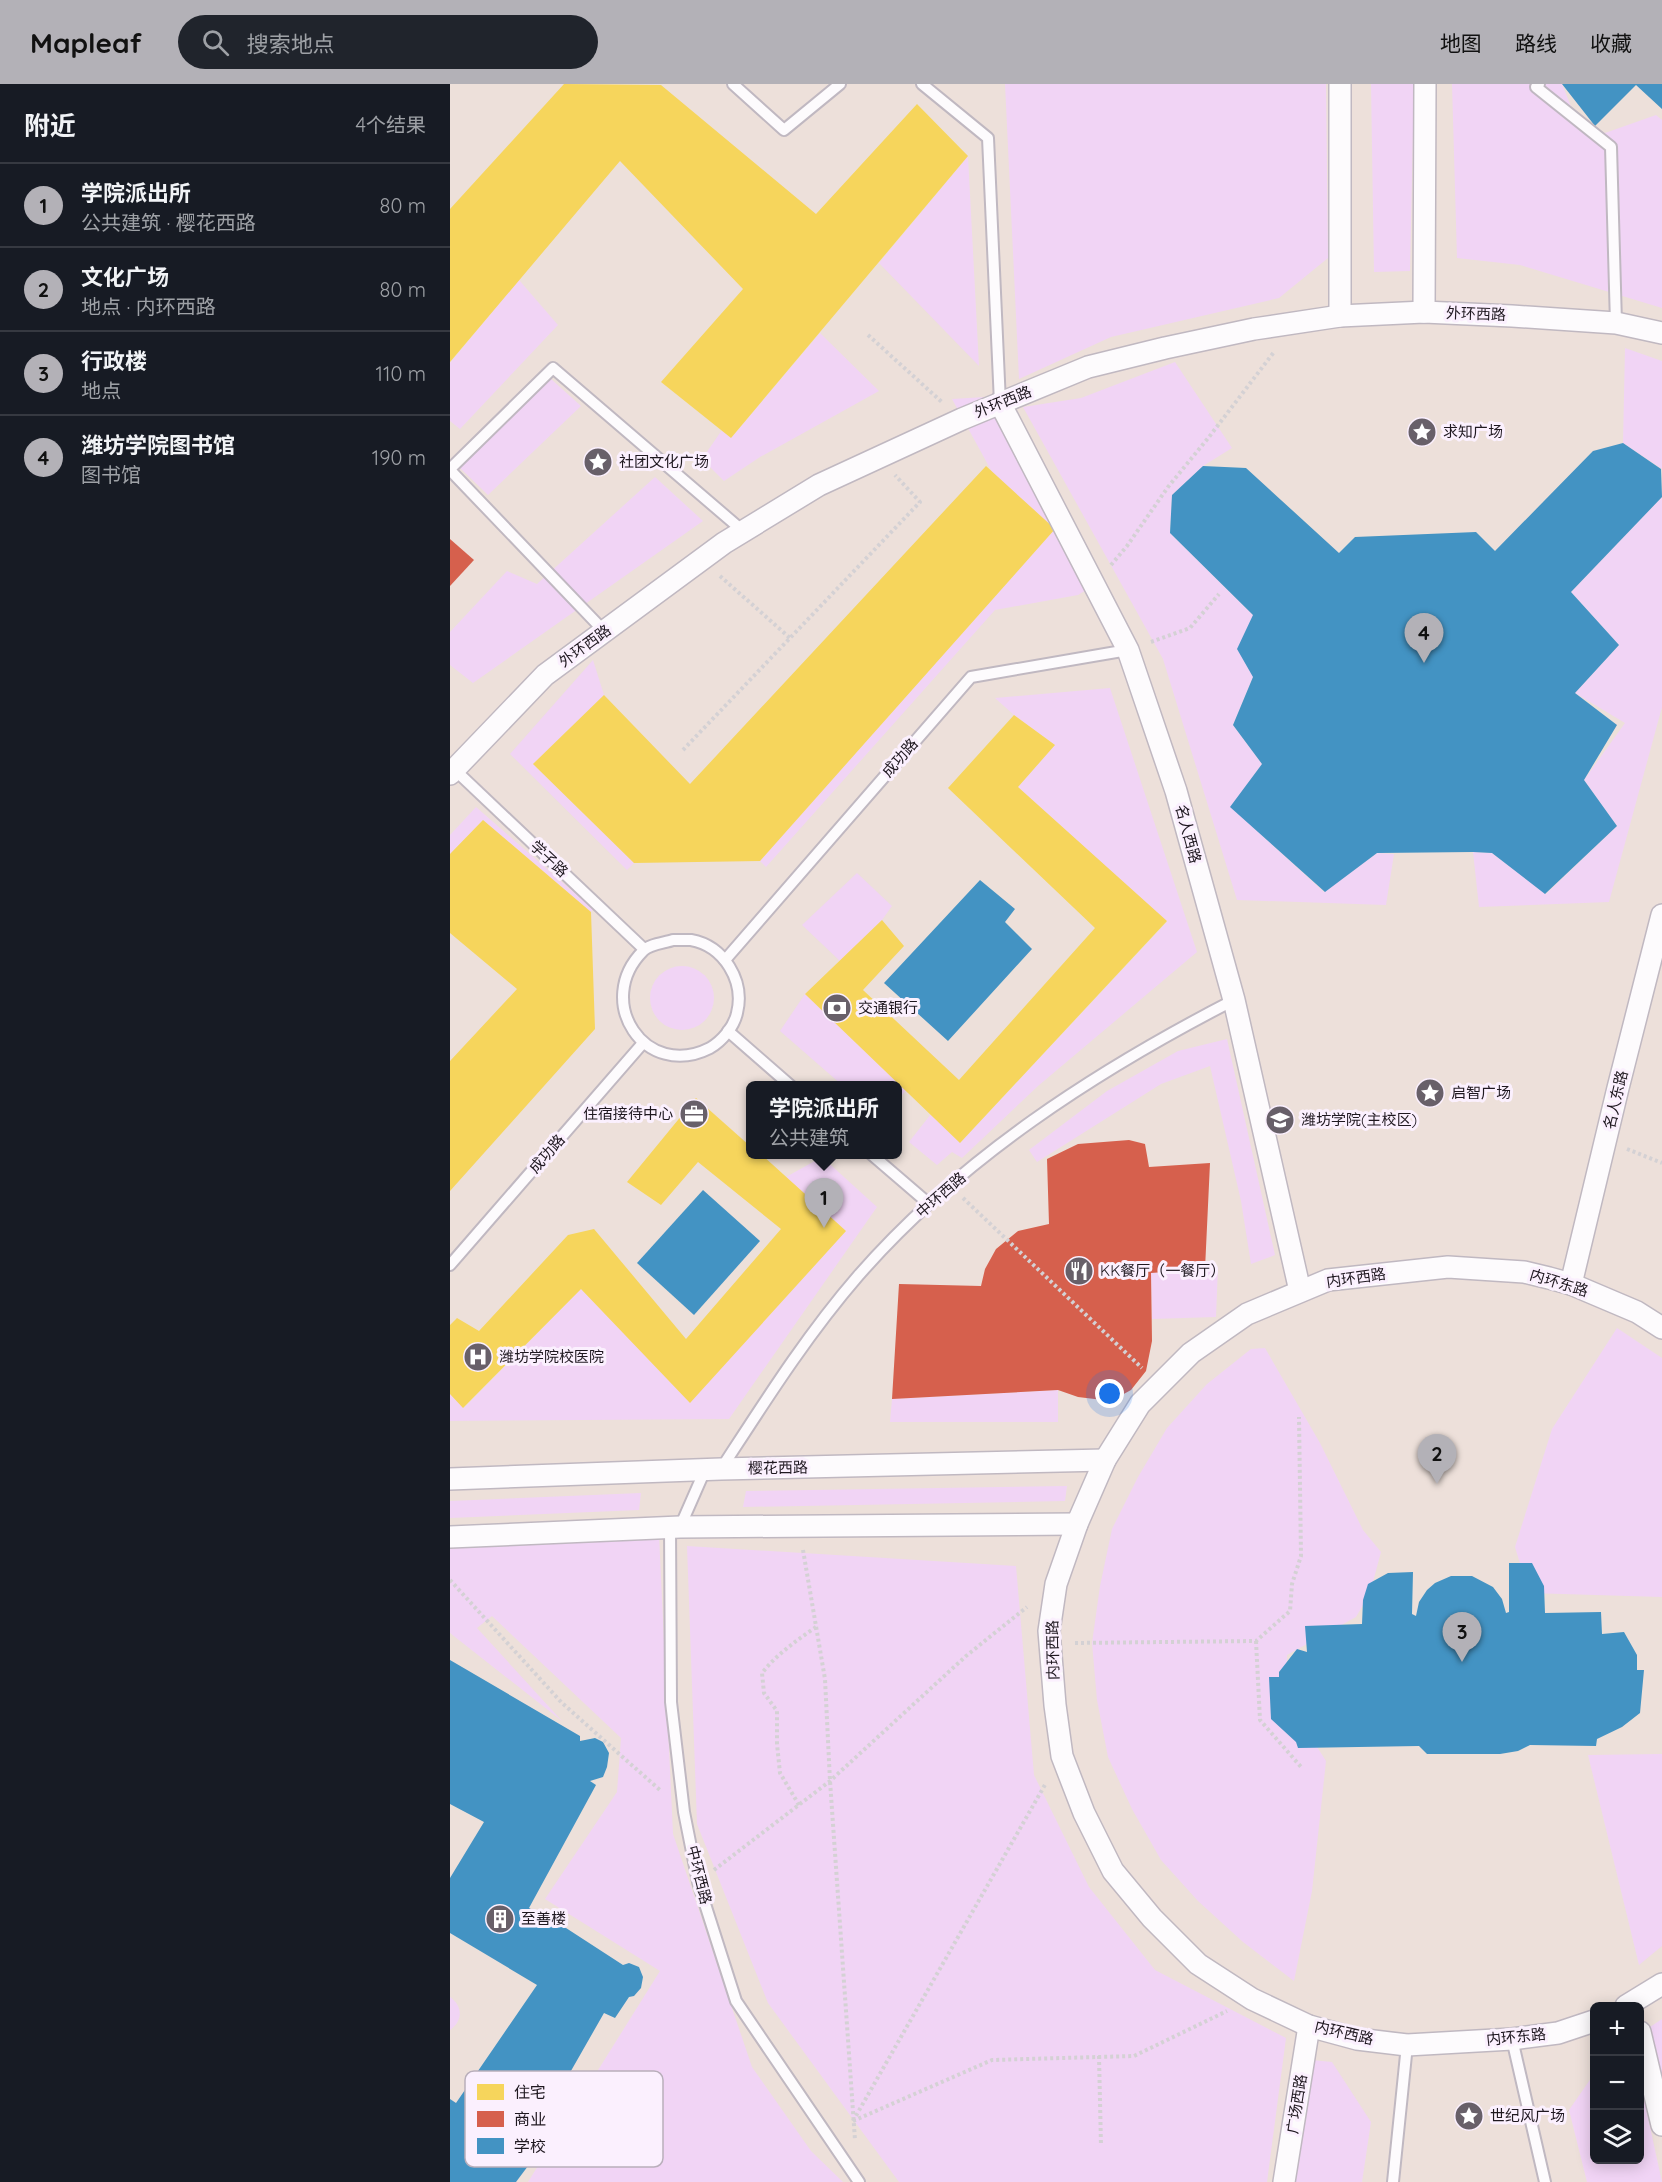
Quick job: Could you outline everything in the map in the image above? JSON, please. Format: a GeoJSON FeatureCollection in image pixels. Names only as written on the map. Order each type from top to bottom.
{"type":"FeatureCollection","features":[{"type":"Feature","properties":{"kind":"street"},"geometry":{"type":"LineString","coordinates":[[1340,84],[1340,316]]}},
{"type":"Feature","properties":{"kind":"street"},"geometry":{"type":"LineString","coordinates":[[1424,312],[1425,84]]}},
{"type":"Feature","properties":{"kind":"street","name":"外环西路"},"geometry":{"type":"LineString","coordinates":[[452,772],[545,675],[743,531],[819,485],[962,419],[1088,367],[1232,333],[1340,316],[1424,312],[1512,316],[1616,323],[1662,333]]}},
{"type":"Feature","properties":{"kind":"street","name":"名人西路"},"geometry":{"type":"LineString","coordinates":[[1000,403],[1128,650],[1176,791],[1234,1000],[1300,1291]]}},
{"type":"Feature","properties":{"kind":"street","name":"名人东路"},"geometry":{"type":"LineString","coordinates":[[1571,1284],[1662,915]]}},
{"type":"Feature","properties":{"kind":"street","name":"内环西路"},"geometry":{"type":"LineString","coordinates":[[1436,2045],[1407,2045],[1357,2039],[1309,2026],[1252,1999],[1198,1964],[1152,1918],[1113,1871],[1084,1813],[1062,1756],[1049,1631],[1056,1584],[1077,1524],[1106,1460],[1140,1404],[1191,1353],[1247,1314],[1328,1280],[1448,1267]]}},
{"type":"Feature","properties":{"kind":"street","name":"内环东路"},"geometry":{"type":"LineString","coordinates":[[1448,1267],[1524,1272],[1571,1284],[1637,1312],[1662,1328]]}},
{"type":"Feature","properties":{"kind":"street","name":"樱花西路"},"geometry":{"type":"LineString","coordinates":[[450,1479],[1106,1460]]}},
{"type":"Feature","properties":{"kind":"street"},"geometry":{"type":"LineString","coordinates":[[450,1537],[675,1527],[1077,1524]]}},
{"type":"Feature","properties":{"kind":"street"},"geometry":{"type":"LineString","coordinates":[[1635,2002],[1662,1984]]}},
{"type":"Feature","properties":{"kind":"street","name":"内环东路"},"geometry":{"type":"LineString","coordinates":[[1436,2045],[1558,2033],[1590,2022]]}},
{"type":"Feature","properties":{"kind":"street","name":"广场西路"},"geometry":{"type":"LineString","coordinates":[[1284,2182],[1309,2026]]}},
{"type":"Feature","properties":{"kind":"street"},"geometry":{"type":"LineString","coordinates":[[1644,2049],[1662,2126]]}},
{"type":"Feature","properties":{"kind":"lane"},"geometry":{"type":"LineString","coordinates":[[733,84],[784,130],[840,84]]}},
{"type":"Feature","properties":{"kind":"lane"},"geometry":{"type":"LineString","coordinates":[[922,84],[988,138],[1000,403]]}},
{"type":"Feature","properties":{"kind":"lane"},"geometry":{"type":"LineString","coordinates":[[1539,84],[1536,87],[1611,147],[1616,323]]}},
{"type":"Feature","properties":{"kind":"lane"},"geometry":{"type":"LineString","coordinates":[[604,631],[450,470],[553,368],[743,531]]}},
{"type":"Feature","properties":{"kind":"lane","name":"成功路"},"geometry":{"type":"LineString","coordinates":[[725,960],[971,677],[1128,650]]}},
{"type":"Feature","properties":{"kind":"lane","name":"学子路"},"geometry":{"type":"LineString","coordinates":[[452,772],[644,949]]}},
{"type":"Feature","properties":{"kind":"lane"},"geometry":{"type":"LineString","coordinates":[[673,940],[692,940],[710,947],[725,960],[735,976],[739,995],[737,1014],[729,1031],[715,1045],[698,1054],[679,1056],[669,1054],[643,1043],[631,1028],[623,1010],[622,991],[628,973],[644,949],[673,940]]}},
{"type":"Feature","properties":{"kind":"lane","name":"中环西路"},"geometry":{"type":"LineString","coordinates":[[859,2182],[736,2001],[699,1882],[684,1812],[672,1702],[675,1527],[785,1371],[858,1276],[928,1203],[1020,1131],[1123,1060],[1234,1000]]}},
{"type":"Feature","properties":{"kind":"lane"},"geometry":{"type":"LineString","coordinates":[[729,1031],[785,1081]]}},
{"type":"Feature","properties":{"kind":"lane","name":"成功路"},"geometry":{"type":"LineString","coordinates":[[450,1265],[643,1043]]}},
{"type":"Feature","properties":{"kind":"lane"},"geometry":{"type":"LineString","coordinates":[[876,1159],[928,1203]]}},
{"type":"Feature","properties":{"kind":"lane"},"geometry":{"type":"LineString","coordinates":[[1512,2039],[1545,2182]]}},
{"type":"Feature","properties":{"kind":"lane"},"geometry":{"type":"LineString","coordinates":[[1393,2182],[1407,2045]]}},
{"type":"Feature","properties":{"kind":"path"},"geometry":{"type":"LineString","coordinates":[[1099,594],[1106,572],[1168,487],[1296,323]]}},
{"type":"Feature","properties":{"kind":"path"},"geometry":{"type":"LineString","coordinates":[[868,335],[962,419]]}},
{"type":"Feature","properties":{"kind":"path"},"geometry":{"type":"LineString","coordinates":[[683,750],[920,502],[878,457]]}},
{"type":"Feature","properties":{"kind":"path"},"geometry":{"type":"LineString","coordinates":[[702,559],[790,638]]}},
{"type":"Feature","properties":{"kind":"path"},"geometry":{"type":"LineString","coordinates":[[1128,650],[1190,628],[1219,594]]}},
{"type":"Feature","properties":{"kind":"path"},"geometry":{"type":"LineString","coordinates":[[1607,1140],[1662,1163]]}},
{"type":"Feature","properties":{"kind":"path"},"geometry":{"type":"LineString","coordinates":[[949,1185],[1160,1384]]}},
{"type":"Feature","properties":{"kind":"path"},"geometry":{"type":"LineString","coordinates":[[1050,1644],[1256,1641],[1290,1611],[1292,1584],[1301,1556],[1299,1417]]}},
{"type":"Feature","properties":{"kind":"path"},"geometry":{"type":"LineString","coordinates":[[799,1526],[825,1679],[855,2141]]}},
{"type":"Feature","properties":{"kind":"path"},"geometry":{"type":"LineString","coordinates":[[450,1580],[562,1703],[684,1812]]}},
{"type":"Feature","properties":{"kind":"path"},"geometry":{"type":"LineString","coordinates":[[699,1882],[830,1782],[966,1656],[1056,1584]]}},
{"type":"Feature","properties":{"kind":"path"},"geometry":{"type":"LineString","coordinates":[[799,1805],[780,1773],[777,1711],[764,1694],[762,1673],[771,1661],[816,1627]]}},
{"type":"Feature","properties":{"kind":"path"},"geometry":{"type":"LineString","coordinates":[[1256,1641],[1260,1720],[1302,1768]]}},
{"type":"Feature","properties":{"kind":"path"},"geometry":{"type":"LineString","coordinates":[[853,2121],[1062,1756]]}},
{"type":"Feature","properties":{"kind":"path"},"geometry":{"type":"LineString","coordinates":[[853,2121],[992,2060],[1134,2056],[1252,1999]]}},
{"type":"Feature","properties":{"kind":"path"},"geometry":{"type":"LineString","coordinates":[[1099,2056],[1101,2146]]}},
{"type":"Feature","properties":{"kind":"shaded area","name":"潍坊学院(主校区)"},"geometry":{"type":"Polygon","coordinates":[[[450,84],[1662,84],[1662,2182],[450,2182],[450,84]]]}},
{"type":"Feature","properties":{"kind":"shaded area"},"geometry":{"type":"Polygon","coordinates":[[[1005,84],[1326,84],[1328,258],[1279,298],[1111,337],[1019,379],[1005,84]]]}},
{"type":"Feature","properties":{"kind":"shaded area"},"geometry":{"type":"Polygon","coordinates":[[[1371,84],[1414,84],[1410,271],[1374,272],[1371,84]]]}},
{"type":"Feature","properties":{"kind":"shaded area"},"geometry":{"type":"Polygon","coordinates":[[[1452,84],[1562,84],[1578,124],[1605,133],[1656,115],[1662,120],[1662,308],[1520,265],[1457,258],[1452,84]]]}},
{"type":"Feature","properties":{"kind":"shaded area"},"geometry":{"type":"Polygon","coordinates":[[[968,156],[979,366],[879,263],[968,156]]]}},
{"type":"Feature","properties":{"kind":"shaded area"},"geometry":{"type":"Polygon","coordinates":[[[519,280],[558,325],[460,429],[450,421],[450,363],[519,280]]]}},
{"type":"Feature","properties":{"kind":"shaded area"},"geometry":{"type":"Polygon","coordinates":[[[820,333],[879,391],[760,457],[724,481],[702,459],[722,430],[732,437],[820,333]]]}},
{"type":"Feature","properties":{"kind":"shaded area"},"geometry":{"type":"Polygon","coordinates":[[[1625,348],[1662,361],[1662,469],[1623,443],[1625,348]]]}},
{"type":"Feature","properties":{"kind":"shaded area"},"geometry":{"type":"Polygon","coordinates":[[[1175,362],[1232,448],[1203,466],[1172,495],[1170,533],[1253,615],[1253,677],[1233,725],[1262,764],[1231,807],[1324,892],[1377,853],[1394,854],[1386,905],[1237,900],[1163,659],[1023,407],[1081,398],[1175,362]]]}},
{"type":"Feature","properties":{"kind":"shaded area"},"geometry":{"type":"Polygon","coordinates":[[[551,379],[581,406],[488,495],[460,468],[551,379]]]}},
{"type":"Feature","properties":{"kind":"shaded area"},"geometry":{"type":"Polygon","coordinates":[[[985,397],[1050,502],[1091,587],[1078,595],[995,610],[766,867],[760,861],[1055,529],[992,472],[952,399],[985,397]]]}},
{"type":"Feature","properties":{"kind":"shaded area"},"geometry":{"type":"Polygon","coordinates":[[[655,477],[703,521],[473,683],[450,665],[450,632],[507,571],[537,584],[655,477]]]}},
{"type":"Feature","properties":{"kind":"shaded area"},"geometry":{"type":"Polygon","coordinates":[[[1662,497],[1662,707],[1609,902],[1479,907],[1473,852],[1492,853],[1546,894],[1617,826],[1584,780],[1625,723],[1575,693],[1619,645],[1571,592],[1662,497]]]}},
{"type":"Feature","properties":{"kind":"shaded area"},"geometry":{"type":"Polygon","coordinates":[[[593,660],[604,695],[533,764],[634,863],[627,870],[510,754],[593,660]]]}},
{"type":"Feature","properties":{"kind":"shaded area"},"geometry":{"type":"Polygon","coordinates":[[[1110,688],[1197,952],[1038,1086],[962,1158],[952,1152],[937,1165],[909,1142],[931,1114],[961,1142],[1167,922],[1018,787],[1055,745],[995,698],[1110,688]]]}},
{"type":"Feature","properties":{"kind":"shaded area"},"geometry":{"type":"Polygon","coordinates":[[[476,807],[593,909],[591,912],[483,820],[450,854],[450,835],[476,807]]]}},
{"type":"Feature","properties":{"kind":"shaded area"},"geometry":{"type":"Polygon","coordinates":[[[857,873],[892,906],[882,920],[840,961],[802,925],[857,873]]]}},
{"type":"Feature","properties":{"kind":"shaded area"},"geometry":{"type":"Polygon","coordinates":[[[682,966],[705,975],[714,998],[705,1021],[682,1030],[659,1021],[650,998],[659,975],[682,966]]]}},
{"type":"Feature","properties":{"kind":"shaded area"},"geometry":{"type":"Polygon","coordinates":[[[805,994],[896,1081],[837,1081],[780,1031],[805,994]]]}},
{"type":"Feature","properties":{"kind":"shaded area"},"geometry":{"type":"Polygon","coordinates":[[[1227,1039],[1275,1255],[1251,1264],[1241,1201],[1210,1066],[1161,1084],[1037,1162],[1029,1150],[1107,1091],[1178,1051],[1227,1039]]]}},
{"type":"Feature","properties":{"kind":"shaded area"},"geometry":{"type":"Polygon","coordinates":[[[818,1159],[824,1159],[877,1207],[729,1419],[450,1421],[450,1394],[464,1408],[581,1289],[690,1402],[846,1231],[786,1177],[818,1159]]]}},
{"type":"Feature","properties":{"kind":"shaded area"},"geometry":{"type":"Polygon","coordinates":[[[1218,1267],[1216,1317],[1152,1319],[1151,1273],[1218,1267]]]}},
{"type":"Feature","properties":{"kind":"shaded area"},"geometry":{"type":"Polygon","coordinates":[[[1617,1328],[1662,1358],[1662,1597],[1529,1593],[1515,1547],[1552,1429],[1617,1328]]]}},
{"type":"Feature","properties":{"kind":"shaded area"},"geometry":{"type":"Polygon","coordinates":[[[1265,1348],[1320,1443],[1363,1530],[1381,1552],[1370,1593],[1356,1617],[1287,1655],[1286,1698],[1326,1761],[1312,1891],[1294,1981],[1243,1942],[1198,1901],[1161,1860],[1132,1809],[1108,1757],[1097,1700],[1092,1643],[1100,1586],[1112,1529],[1138,1477],[1167,1428],[1207,1384],[1251,1349],[1265,1348]]]}},
{"type":"Feature","properties":{"kind":"shaded area"},"geometry":{"type":"Polygon","coordinates":[[[1058,1390],[1058,1422],[890,1422],[892,1399],[1058,1390]]]}},
{"type":"Feature","properties":{"kind":"shaded area"},"geometry":{"type":"Polygon","coordinates":[[[1067,1486],[1065,1501],[743,1507],[746,1491],[1067,1486]]]}},
{"type":"Feature","properties":{"kind":"shaded area"},"geometry":{"type":"Polygon","coordinates":[[[641,1493],[639,1510],[450,1518],[450,1501],[641,1493]]]}},
{"type":"Feature","properties":{"kind":"shaded area"},"geometry":{"type":"Polygon","coordinates":[[[659,1535],[673,1834],[752,2067],[811,2151],[843,2182],[528,2182],[537,2167],[663,2167],[663,2071],[597,2071],[660,1971],[545,1899],[617,1792],[621,1738],[492,1616],[477,1628],[562,1721],[450,1633],[450,1547],[659,1535]]]}},
{"type":"Feature","properties":{"kind":"shaded area"},"geometry":{"type":"Polygon","coordinates":[[[687,1546],[1016,1566],[1034,1775],[1089,1887],[1155,1970],[1286,2038],[1267,2182],[899,2182],[768,2003],[697,1824],[687,1546]]]}},
{"type":"Feature","properties":{"kind":"shaded area"},"geometry":{"type":"Polygon","coordinates":[[[1662,1754],[1662,1946],[1639,1965],[1588,1755],[1662,1754]]]}},
{"type":"Feature","properties":{"kind":"shaded area"},"geometry":{"type":"Polygon","coordinates":[[[450,1997],[457,2005],[460,2014],[450,2030],[450,1997]]]}},
{"type":"Feature","properties":{"kind":"shaded area"},"geometry":{"type":"Polygon","coordinates":[[[1662,2019],[1662,2078],[1650,2027],[1662,2019]]]}},
{"type":"Feature","properties":{"kind":"shaded area"},"geometry":{"type":"Polygon","coordinates":[[[1312,2060],[1332,2062],[1371,2122],[1362,2182],[1293,2182],[1312,2060]]]}},
{"type":"Feature","properties":{"kind":"shaded area"},"geometry":{"type":"Polygon","coordinates":[[[1590,2080],[1590,2164],[1644,2164],[1644,2099],[1662,2182],[1587,2182],[1569,2110],[1590,2080]]]}},
{"type":"Feature","properties":{"kind":"building: 住宅"},"geometry":{"type":"Polygon","coordinates":[[[564,84],[661,85],[816,214],[917,104],[968,156],[731,438],[661,382],[743,289],[620,161],[450,362],[450,209],[564,84]]]}},
{"type":"Feature","properties":{"kind":"building: 住宅"},"geometry":{"type":"Polygon","coordinates":[[[986,466],[1055,529],[760,861],[634,863],[533,764],[604,695],[690,784],[986,466]]]}},
{"type":"Feature","properties":{"kind":"building: 住宅"},"geometry":{"type":"Polygon","coordinates":[[[1014,715],[1055,745],[1018,787],[1167,921],[960,1143],[902,1087],[902,1081],[896,1081],[805,994],[882,920],[904,946],[863,990],[959,1080],[1095,928],[948,788],[1014,715]]]}},
{"type":"Feature","properties":{"kind":"building: 住宅"},"geometry":{"type":"Polygon","coordinates":[[[483,820],[591,912],[595,1029],[450,1191],[450,1061],[517,989],[450,933],[450,854],[483,820]]]}},
{"type":"Feature","properties":{"kind":"building: 住宅"},"geometry":{"type":"Polygon","coordinates":[[[696,1098],[746,1142],[746,1159],[767,1159],[846,1231],[690,1403],[581,1289],[463,1408],[450,1394],[450,1325],[457,1318],[479,1331],[568,1235],[594,1229],[686,1339],[781,1229],[698,1162],[661,1205],[627,1182],[696,1098]]]}},
{"type":"Feature","properties":{"kind":"building: 商业"},"geometry":{"type":"Polygon","coordinates":[[[450,539],[474,560],[450,586],[450,539]]]}},
{"type":"Feature","properties":{"kind":"building: 商业","name":"KK餐厅（一餐厅）"},"geometry":{"type":"Polygon","coordinates":[[[1129,1140],[1145,1144],[1149,1167],[1210,1163],[1205,1269],[1151,1273],[1152,1341],[1146,1371],[1131,1390],[1111,1401],[1078,1397],[1058,1390],[892,1399],[899,1284],[981,1286],[985,1269],[996,1249],[1018,1231],[1049,1224],[1047,1159],[1078,1144],[1129,1140]]]}},
{"type":"Feature","properties":{"kind":"building: 学校"},"geometry":{"type":"Polygon","coordinates":[[[1562,84],[1662,84],[1662,109],[1636,85],[1595,126],[1562,84]]]}},
{"type":"Feature","properties":{"kind":"building: 学校"},"geometry":{"type":"Polygon","coordinates":[[[1623,443],[1661,469],[1662,497],[1571,592],[1619,645],[1575,693],[1617,725],[1584,780],[1617,826],[1545,894],[1492,853],[1473,852],[1377,853],[1325,892],[1230,807],[1262,764],[1233,725],[1253,677],[1237,649],[1253,615],[1170,533],[1172,495],[1203,466],[1246,468],[1339,553],[1355,537],[1476,532],[1495,551],[1593,451],[1623,443]]]}},
{"type":"Feature","properties":{"kind":"building: 学校"},"geometry":{"type":"Polygon","coordinates":[[[980,880],[1015,909],[1005,922],[1032,949],[948,1041],[884,983],[980,880]]]}},
{"type":"Feature","properties":{"kind":"building: 学校"},"geometry":{"type":"Polygon","coordinates":[[[703,1190],[760,1241],[694,1315],[637,1263],[703,1190]]]}},
{"type":"Feature","properties":{"kind":"building: 学校"},"geometry":{"type":"Polygon","coordinates":[[[1509,1563],[1532,1563],[1544,1586],[1545,1613],[1601,1612],[1602,1634],[1624,1632],[1637,1655],[1637,1670],[1644,1670],[1640,1713],[1622,1727],[1597,1739],[1596,1746],[1530,1745],[1518,1751],[1500,1754],[1427,1754],[1419,1746],[1298,1748],[1296,1742],[1271,1719],[1269,1677],[1279,1677],[1279,1672],[1297,1649],[1307,1652],[1305,1626],[1362,1624],[1363,1600],[1368,1584],[1388,1573],[1413,1572],[1412,1614],[1416,1616],[1419,1602],[1435,1583],[1451,1576],[1472,1576],[1493,1587],[1502,1599],[1506,1613],[1509,1612],[1509,1563]]]}},
{"type":"Feature","properties":{"kind":"building: 学校","name":"至善楼"},"geometry":{"type":"Polygon","coordinates":[[[450,1660],[580,1736],[580,1741],[595,1738],[603,1742],[609,1753],[603,1777],[590,1781],[596,1785],[529,1908],[566,1928],[623,1965],[629,1963],[639,1967],[643,1977],[641,1988],[634,1996],[629,1997],[615,2018],[604,2013],[571,2071],[478,2071],[537,1985],[450,1933],[450,1878],[484,1822],[450,1804],[450,1660]]]}},
{"type":"Feature","properties":{"kind":"building: 学校","name":"至善楼"},"geometry":{"type":"Polygon","coordinates":[[[465,2090],[465,2167],[527,2167],[516,2182],[450,2182],[450,2099],[456,2103],[465,2090]]]}},
{"type":"Feature","properties":{"kind":"place","name":"求知广场"},"geometry":{"type":"Point","coordinates":[1422,432]}},
{"type":"Feature","properties":{"kind":"place","name":"社团文化广场"},"geometry":{"type":"Point","coordinates":[598,462]}},
{"type":"Feature","properties":{"kind":"place","name":"潍坊学院图书馆"},"geometry":{"type":"Point","coordinates":[1424,663]}},
{"type":"Feature","properties":{"kind":"place","name":"交通银行"},"geometry":{"type":"Point","coordinates":[837,1008]}},
{"type":"Feature","properties":{"kind":"place","name":"启智广场"},"geometry":{"type":"Point","coordinates":[1430,1093]}},
{"type":"Feature","properties":{"kind":"place","name":"住宿接待中心"},"geometry":{"type":"Point","coordinates":[694,1114]}},
{"type":"Feature","properties":{"kind":"place","name":"潍坊学院(主校区)"},"geometry":{"type":"Point","coordinates":[1280,1120]}},
{"type":"Feature","properties":{"kind":"place","name":"学院派出所"},"geometry":{"type":"Point","coordinates":[824,1228]}},
{"type":"Feature","properties":{"kind":"place","name":"KK餐厅（一餐厅）"},"geometry":{"type":"Point","coordinates":[1079,1271]}},
{"type":"Feature","properties":{"kind":"place","name":"潍坊学院校医院"},"geometry":{"type":"Point","coordinates":[478,1357]}},
{"type":"Feature","properties":{"kind":"place","name":"文化广场"},"geometry":{"type":"Point","coordinates":[1437,1484]}},
{"type":"Feature","properties":{"kind":"place","name":"行政楼"},"geometry":{"type":"Point","coordinates":[1462,1662]}},
{"type":"Feature","properties":{"kind":"place","name":"至善楼"},"geometry":{"type":"Point","coordinates":[500,1919]}},
{"type":"Feature","properties":{"kind":"place","name":"世纪风广场"},"geometry":{"type":"Point","coordinates":[1469,2116]}}]}
